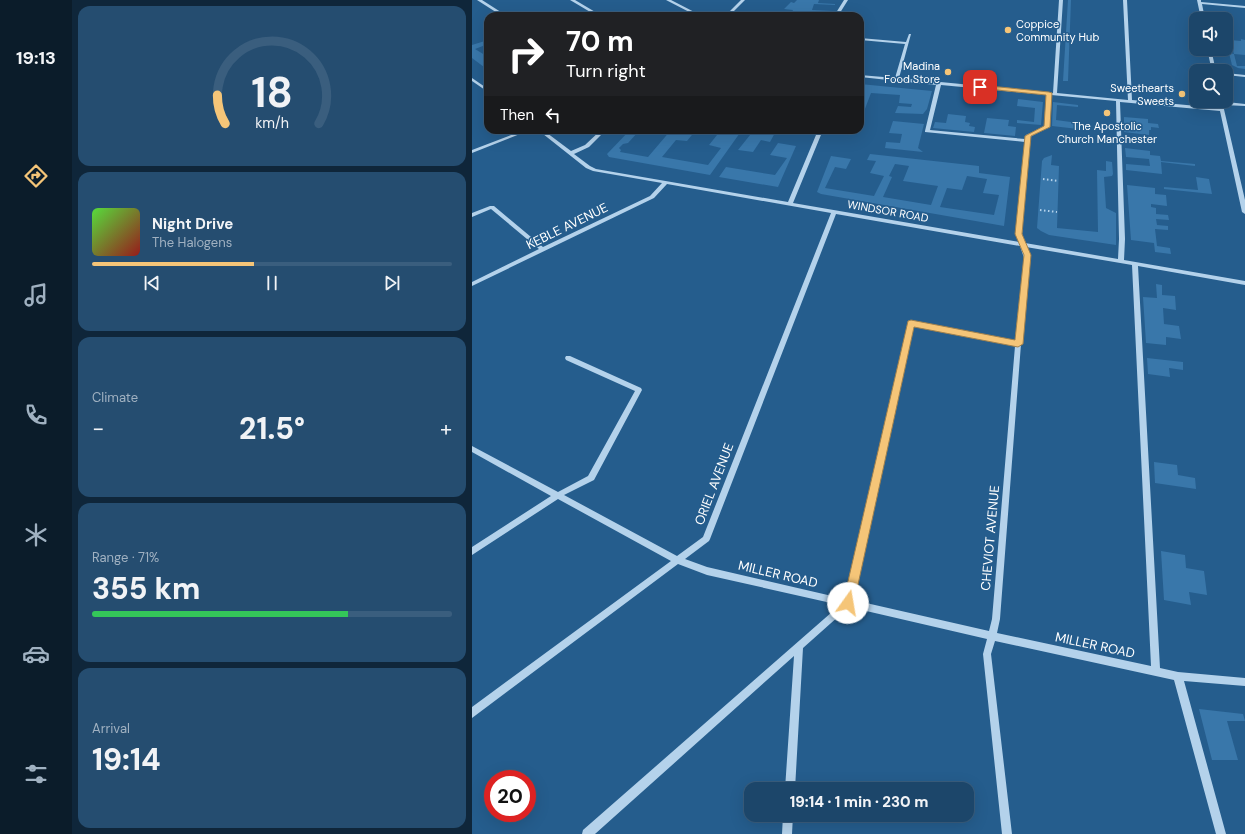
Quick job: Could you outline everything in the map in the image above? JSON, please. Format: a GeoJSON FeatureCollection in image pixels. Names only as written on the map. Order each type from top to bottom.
{"type":"FeatureCollection","features":[{"type":"Feature","properties":{"kind":"street"},"geometry":{"type":"LineString","coordinates":[[480,0],[499,12]]}},
{"type":"Feature","properties":{"kind":"street"},"geometry":{"type":"LineString","coordinates":[[572,0],[593,12]]}},
{"type":"Feature","properties":{"kind":"street"},"geometry":{"type":"LineString","coordinates":[[668,0],[692,12]]}},
{"type":"Feature","properties":{"kind":"street"},"geometry":{"type":"LineString","coordinates":[[731,12],[744,0]]}},
{"type":"Feature","properties":{"kind":"street"},"geometry":{"type":"LineString","coordinates":[[838,12],[846,0]]}},
{"type":"Feature","properties":{"kind":"street"},"geometry":{"type":"LineString","coordinates":[[1055,94],[1061,0]]}},
{"type":"Feature","properties":{"kind":"street"},"geometry":{"type":"LineString","coordinates":[[1125,0],[1130,101]]}},
{"type":"Feature","properties":{"kind":"street"},"geometry":{"type":"LineString","coordinates":[[1201,12],[1199,2],[1245,7]]}},
{"type":"Feature","properties":{"kind":"street"},"geometry":{"type":"LineString","coordinates":[[896,79],[910,35]]}},
{"type":"Feature","properties":{"kind":"street"},"geometry":{"type":"LineString","coordinates":[[864,39],[907,43]]}},
{"type":"Feature","properties":{"kind":"street"},"geometry":{"type":"LineString","coordinates":[[1233,75],[1245,76]]}},
{"type":"Feature","properties":{"kind":"street"},"geometry":{"type":"LineString","coordinates":[[864,76],[1222,110],[1245,212]]}},
{"type":"Feature","properties":{"kind":"street"},"geometry":{"type":"LineString","coordinates":[[472,79],[484,88]]}},
{"type":"Feature","properties":{"kind":"street"},"geometry":{"type":"LineString","coordinates":[[939,83],[927,131],[1028,138],[1047,127],[1049,93]]}},
{"type":"Feature","properties":{"kind":"street"},"geometry":{"type":"LineString","coordinates":[[1118,100],[1122,239],[1121,262]]}},
{"type":"Feature","properties":{"kind":"street"},"geometry":{"type":"LineString","coordinates":[[1233,104],[1245,105]]}},
{"type":"Feature","properties":{"kind":"street"},"geometry":{"type":"LineString","coordinates":[[472,152],[518,134]]}},
{"type":"Feature","properties":{"kind":"street","name":"WINDSOR ROAD"},"geometry":{"type":"LineString","coordinates":[[545,134],[595,170],[1245,283]]}},
{"type":"Feature","properties":{"kind":"street"},"geometry":{"type":"LineString","coordinates":[[571,153],[587,146],[600,134]]}},
{"type":"Feature","properties":{"kind":"street"},"geometry":{"type":"LineString","coordinates":[[790,204],[819,134]]}},
{"type":"Feature","properties":{"kind":"street","name":"CHEVIOT AVENUE"},"geometry":{"type":"LineString","coordinates":[[1007,834],[987,654],[996,619],[1018,344],[1028,258],[1019,234],[1028,138]]}},
{"type":"Feature","properties":{"kind":"street","name":"KEBLE AVENUE"},"geometry":{"type":"LineString","coordinates":[[472,284],[652,197],[666,182]]}},
{"type":"Feature","properties":{"kind":"street"},"geometry":{"type":"LineString","coordinates":[[472,215],[492,207],[543,250]]}},
{"type":"Feature","properties":{"kind":"street","name":"ORIEL AVENUE"},"geometry":{"type":"LineString","coordinates":[[472,712],[706,539],[834,212]]}},
{"type":"Feature","properties":{"kind":"street"},"geometry":{"type":"LineString","coordinates":[[1135,264],[1156,671]]}},
{"type":"Feature","properties":{"kind":"street"},"geometry":{"type":"LineString","coordinates":[[587,834],[848,603],[911,323],[1018,344]]}},
{"type":"Feature","properties":{"kind":"street"},"geometry":{"type":"LineString","coordinates":[[472,551],[558,494],[591,478],[639,390],[568,358]]}},
{"type":"Feature","properties":{"kind":"street","name":"MILLER ROAD"},"geometry":{"type":"LineString","coordinates":[[472,449],[558,494],[677,560],[707,571],[992,636],[1178,676],[1245,682]]}},
{"type":"Feature","properties":{"kind":"street"},"geometry":{"type":"LineString","coordinates":[[790,782],[799,646]]}},
{"type":"Feature","properties":{"kind":"street"},"geometry":{"type":"LineString","coordinates":[[1178,676],[1221,834]]}},
{"type":"Feature","properties":{"kind":"street"},"geometry":{"type":"LineString","coordinates":[[787,834],[788,822]]}},
{"type":"Feature","properties":{"kind":"path"},"geometry":{"type":"LineString","coordinates":[[1037,179],[1058,181]]}},
{"type":"Feature","properties":{"kind":"path"},"geometry":{"type":"LineString","coordinates":[[1034,210],[1057,212]]}},
{"type":"Feature","properties":{"kind":"shaded area"},"geometry":{"type":"Polygon","coordinates":[[[797,0],[819,0],[818,3],[835,5],[814,4],[812,10],[832,12],[792,12],[793,10],[784,9],[791,2],[794,3],[797,0]]]}},
{"type":"Feature","properties":{"kind":"shaded area"},"geometry":{"type":"Polygon","coordinates":[[[1068,0],[1071,0],[1068,81],[1063,81],[1068,0]]]}},
{"type":"Feature","properties":{"kind":"shaded area"},"geometry":{"type":"Polygon","coordinates":[[[1233,40],[1245,40],[1245,55],[1234,54],[1233,40]]]}},
{"type":"Feature","properties":{"kind":"shaded area"},"geometry":{"type":"Polygon","coordinates":[[[484,41],[484,46],[475,49],[484,55],[484,67],[472,58],[472,45],[484,41]]]}},
{"type":"Feature","properties":{"kind":"shaded area"},"geometry":{"type":"Polygon","coordinates":[[[1233,54],[1237,66],[1245,66],[1245,69],[1238,68],[1232,64],[1230,56],[1233,56],[1233,54]]]}},
{"type":"Feature","properties":{"kind":"shaded area"},"geometry":{"type":"Polygon","coordinates":[[[864,84],[932,91],[927,109],[923,114],[895,113],[898,106],[911,107],[912,104],[899,103],[900,95],[871,93],[864,111],[864,84]]]}},
{"type":"Feature","properties":{"kind":"shaded area"},"geometry":{"type":"Polygon","coordinates":[[[1018,99],[1043,102],[1041,125],[1017,123],[1017,120],[1034,122],[1035,108],[1017,106],[1018,99]]]}},
{"type":"Feature","properties":{"kind":"shaded area"},"geometry":{"type":"Polygon","coordinates":[[[1053,102],[1078,105],[1078,107],[1057,105],[1056,120],[1078,123],[1078,129],[1052,126],[1053,102]]]}},
{"type":"Feature","properties":{"kind":"shaded area"},"geometry":{"type":"Polygon","coordinates":[[[948,114],[966,116],[965,122],[970,123],[969,126],[975,127],[974,132],[933,128],[935,122],[946,123],[948,114]]]}},
{"type":"Feature","properties":{"kind":"shaded area"},"geometry":{"type":"Polygon","coordinates":[[[1124,117],[1148,119],[1148,123],[1158,124],[1159,128],[1151,127],[1151,130],[1149,130],[1149,135],[1124,132],[1124,117]]]}},
{"type":"Feature","properties":{"kind":"shaded area"},"geometry":{"type":"Polygon","coordinates":[[[987,118],[1009,120],[1008,126],[1016,127],[1015,136],[984,133],[987,118]]]}},
{"type":"Feature","properties":{"kind":"shaded area"},"geometry":{"type":"Polygon","coordinates":[[[893,121],[924,124],[918,148],[923,152],[885,148],[886,142],[900,143],[902,134],[889,133],[893,121]]]}},
{"type":"Feature","properties":{"kind":"shaded area"},"geometry":{"type":"Polygon","coordinates":[[[626,134],[636,134],[628,143],[623,144],[619,148],[621,150],[620,152],[648,157],[668,134],[693,134],[687,141],[676,140],[662,157],[708,165],[721,148],[709,145],[718,134],[739,134],[710,175],[609,157],[607,154],[626,134]]]}},
{"type":"Feature","properties":{"kind":"shaded area"},"geometry":{"type":"Polygon","coordinates":[[[751,134],[774,134],[770,142],[761,140],[753,152],[738,150],[751,134]]]}},
{"type":"Feature","properties":{"kind":"shaded area"},"geometry":{"type":"Polygon","coordinates":[[[778,143],[796,146],[778,187],[719,177],[726,167],[775,175],[787,158],[770,155],[778,143]]]}},
{"type":"Feature","properties":{"kind":"shaded area"},"geometry":{"type":"Polygon","coordinates":[[[1125,148],[1150,151],[1150,155],[1160,156],[1161,161],[1195,164],[1195,166],[1161,162],[1162,174],[1126,170],[1126,164],[1150,166],[1149,159],[1126,157],[1125,148]]]}},
{"type":"Feature","properties":{"kind":"shaded area"},"geometry":{"type":"Polygon","coordinates":[[[870,154],[979,166],[979,173],[1010,177],[1004,226],[821,194],[817,192],[831,156],[851,159],[846,169],[835,167],[825,188],[874,196],[884,176],[870,173],[876,161],[867,160],[870,154]],[[895,164],[889,176],[892,177],[883,197],[931,205],[938,186],[903,181],[909,166],[895,164]],[[967,176],[962,190],[947,188],[940,207],[994,215],[999,195],[983,193],[987,179],[967,176]]]}},
{"type":"Feature","properties":{"kind":"shaded area"},"geometry":{"type":"Polygon","coordinates":[[[1052,155],[1051,165],[1059,166],[1057,228],[1098,232],[1097,170],[1106,171],[1106,161],[1112,162],[1112,176],[1104,177],[1106,208],[1116,213],[1116,245],[1049,235],[1037,228],[1042,161],[1044,158],[1052,155]]]}},
{"type":"Feature","properties":{"kind":"shaded area"},"geometry":{"type":"Polygon","coordinates":[[[1196,177],[1209,179],[1212,194],[1164,189],[1164,187],[1198,190],[1196,177]]]}},
{"type":"Feature","properties":{"kind":"shaded area"},"geometry":{"type":"Polygon","coordinates":[[[1127,185],[1155,188],[1155,194],[1166,195],[1167,206],[1151,204],[1151,207],[1156,208],[1156,214],[1168,215],[1169,220],[1156,219],[1157,225],[1168,226],[1168,230],[1155,229],[1157,246],[1170,248],[1171,254],[1155,252],[1154,243],[1131,240],[1127,185]]]}},
{"type":"Feature","properties":{"kind":"shaded area"},"geometry":{"type":"Polygon","coordinates":[[[1156,284],[1162,285],[1162,295],[1175,296],[1176,310],[1163,308],[1164,324],[1179,326],[1181,339],[1166,337],[1166,345],[1146,343],[1143,297],[1157,298],[1156,284]]]}},
{"type":"Feature","properties":{"kind":"shaded area"},"geometry":{"type":"Polygon","coordinates":[[[1147,358],[1183,362],[1183,370],[1169,368],[1170,377],[1148,374],[1147,358]]]}},
{"type":"Feature","properties":{"kind":"shaded area"},"geometry":{"type":"Polygon","coordinates":[[[1154,462],[1177,465],[1178,475],[1195,478],[1196,489],[1155,483],[1154,462]]]}},
{"type":"Feature","properties":{"kind":"shaded area"},"geometry":{"type":"Polygon","coordinates":[[[1161,551],[1185,555],[1186,568],[1204,571],[1207,595],[1189,592],[1191,605],[1164,600],[1161,551]]]}},
{"type":"Feature","properties":{"kind":"shaded area"},"geometry":{"type":"Polygon","coordinates":[[[1199,709],[1243,714],[1245,721],[1227,721],[1238,760],[1212,760],[1199,709]]]}},
{"type":"Feature","properties":{"kind":"place","name":"Coppice Community Hub"},"geometry":{"type":"Point","coordinates":[1008,30]}},
{"type":"Feature","properties":{"kind":"place","name":"Madina Food Store"},"geometry":{"type":"Point","coordinates":[948,72]}},
{"type":"Feature","properties":{"kind":"place","name":"Sweethearts Sweets"},"geometry":{"type":"Point","coordinates":[1182,94]}},
{"type":"Feature","properties":{"kind":"place","name":"The Apostolic Church Manchester"},"geometry":{"type":"Point","coordinates":[1107,113]}},
{"type":"Feature","properties":{"kind":"route"},"geometry":{"type":"LineString","coordinates":[[848,603],[911,323],[1018,344],[1028,255],[1019,234],[1028,136],[1047,127],[1049,93],[980,87]]}}]}
